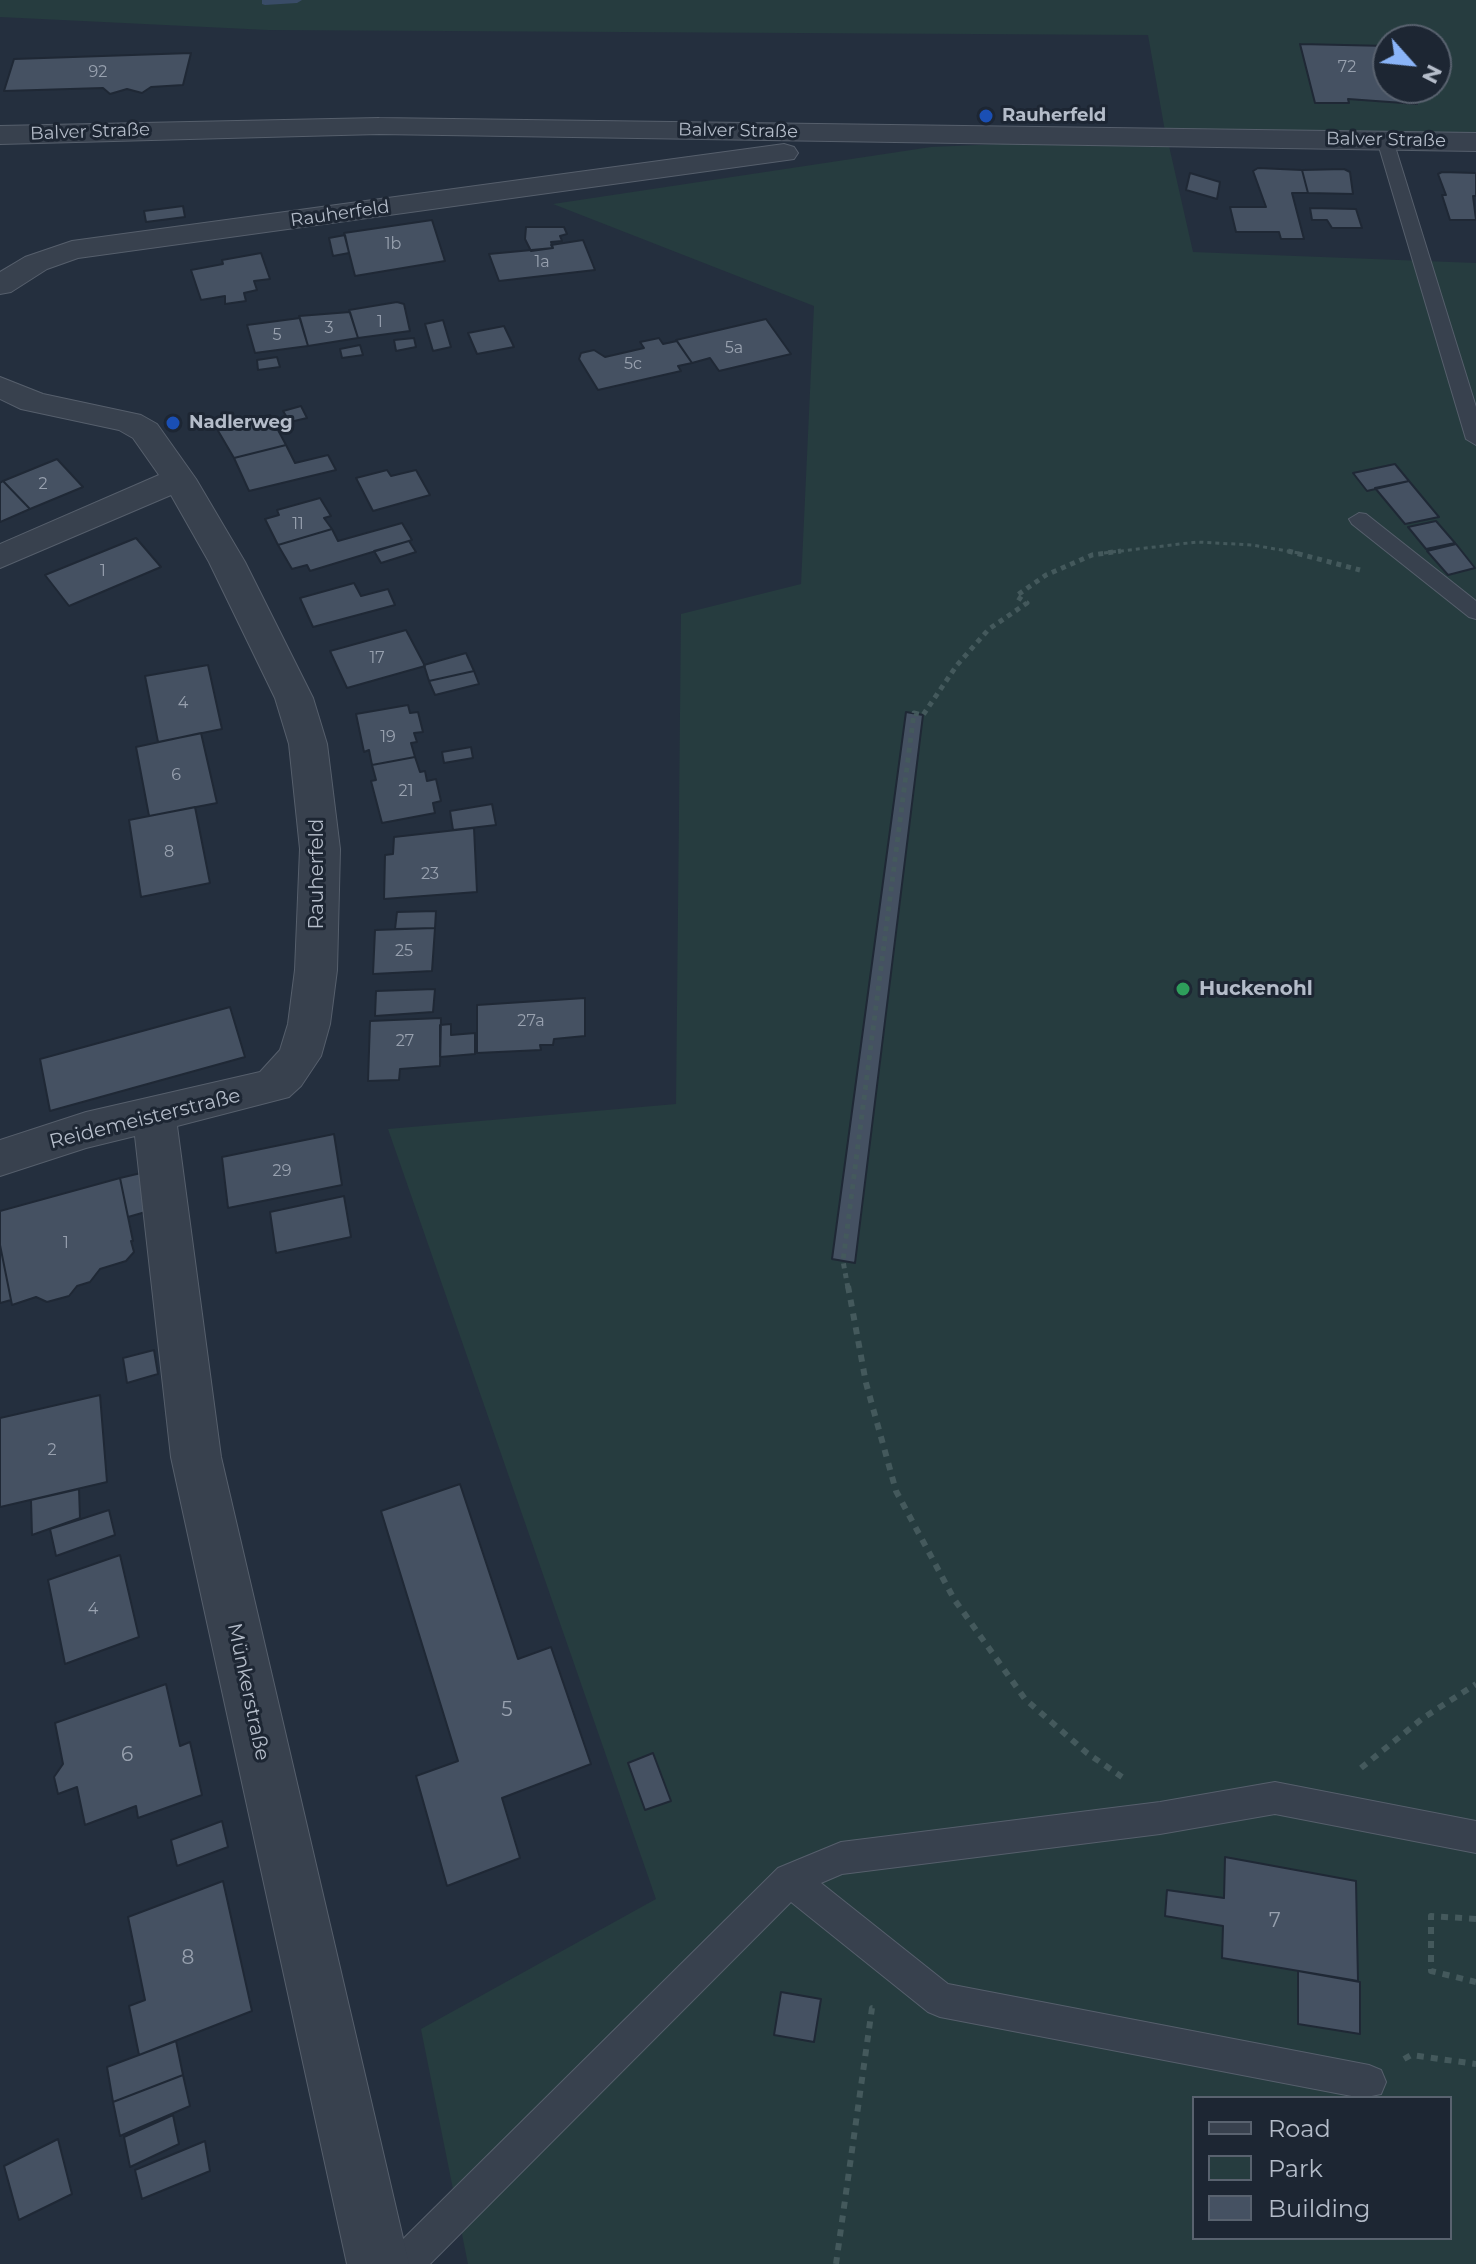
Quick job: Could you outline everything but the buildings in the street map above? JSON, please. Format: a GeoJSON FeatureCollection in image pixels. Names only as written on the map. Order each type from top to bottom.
{"type":"FeatureCollection","features":[{"type":"Feature","properties":{"kind":"street","name":"Balver Straße"},"geometry":{"type":"LineString","coordinates":[[0,135],[379,126],[1476,142]]}},
{"type":"Feature","properties":{"kind":"street","name":"Rauherfeld"},"geometry":{"type":"LineString","coordinates":[[0,285],[36,263],[72,250],[108,244],[925,134]]}},
{"type":"Feature","properties":{"kind":"street"},"geometry":{"type":"LineString","coordinates":[[0,267],[36,263]]}},
{"type":"Feature","properties":{"kind":"street","name":"Rauherfeld"},"geometry":{"type":"LineString","coordinates":[[0,387],[33,402],[129,422],[145,431],[179,479],[262,629],[294,698],[308,744],[320,849],[316,970],[309,1024],[300,1056],[286,1074]]}},
{"type":"Feature","properties":{"kind":"street"},"geometry":{"type":"LineString","coordinates":[[0,557],[179,479]]}},
{"type":"Feature","properties":{"kind":"street","name":"Reidemeisterstraße"},"geometry":{"type":"LineString","coordinates":[[0,1158],[86,1130],[257,1090],[274,1085],[286,1074]]}},
{"type":"Feature","properties":{"kind":"street","name":"Münkerstraße"},"geometry":{"type":"LineString","coordinates":[[154,1114],[196,1457],[378,2264]]}},
{"type":"Feature","properties":{"kind":"lane"},"geometry":{"type":"LineString","coordinates":[[1385,140],[1476,439]]}},
{"type":"Feature","properties":{"kind":"lane"},"geometry":{"type":"LineString","coordinates":[[1359,519],[1476,612]]}},
{"type":"Feature","properties":{"kind":"lane"},"geometry":{"type":"LineString","coordinates":[[404,2264],[790,1880],[841,1858],[1177,1814],[1275,1798],[1476,1837]]}},
{"type":"Feature","properties":{"kind":"lane"},"geometry":{"type":"LineString","coordinates":[[790,1880],[940,2000],[1369,2082]]}},
{"type":"Feature","properties":{"kind":"path"},"geometry":{"type":"LineString","coordinates":[[1177,1814],[1087,1753],[1025,1699],[954,1599],[896,1491],[866,1383],[843,1261],[914,713],[923,715],[957,665],[989,629],[1027,603],[1016,596],[1046,575],[1092,555],[1197,542],[1252,545],[1307,555],[1361,570]]}},
{"type":"Feature","properties":{"kind":"path"},"geometry":{"type":"LineString","coordinates":[[843,1261],[855,1263]]}},
{"type":"Feature","properties":{"kind":"path"},"geometry":{"type":"LineString","coordinates":[[1356,1772],[1423,1718],[1476,1684]]}},
{"type":"Feature","properties":{"kind":"path"},"geometry":{"type":"LineString","coordinates":[[1476,1919],[1431,1916],[1431,1971],[1476,1982]]}},
{"type":"Feature","properties":{"kind":"path"},"geometry":{"type":"LineString","coordinates":[[836,2264],[872,2008],[940,2020],[940,2000]]}},
{"type":"Feature","properties":{"kind":"path"},"geometry":{"type":"LineString","coordinates":[[1369,2082],[1411,2055],[1476,2064]]}},
{"type":"Feature","properties":{"kind":"green space"},"geometry":{"type":"Polygon","coordinates":[[[0,0],[1476,0],[1476,142],[1167,137],[1193,252],[1476,263],[1476,2264],[468,2264],[421,2029],[656,1899],[388,1129],[676,1104],[681,614],[801,584],[814,306],[553,204],[931,147],[1166,137],[1148,35],[268,30],[0,17],[0,0]]]}},
{"type":"Feature","properties":{"kind":"waterway"},"geometry":{"type":"LineString","coordinates":[[265,2],[297,0]]}},
{"type":"Feature","properties":{"kind":"place","name":"Rauherfeld"},"geometry":{"type":"Point","coordinates":[986,116]}},
{"type":"Feature","properties":{"kind":"place","name":"Nadlerweg"},"geometry":{"type":"Point","coordinates":[173,423]}},
{"type":"Feature","properties":{"kind":"place","name":"Huckenohl"},"geometry":{"type":"Point","coordinates":[1183,989]}}]}
